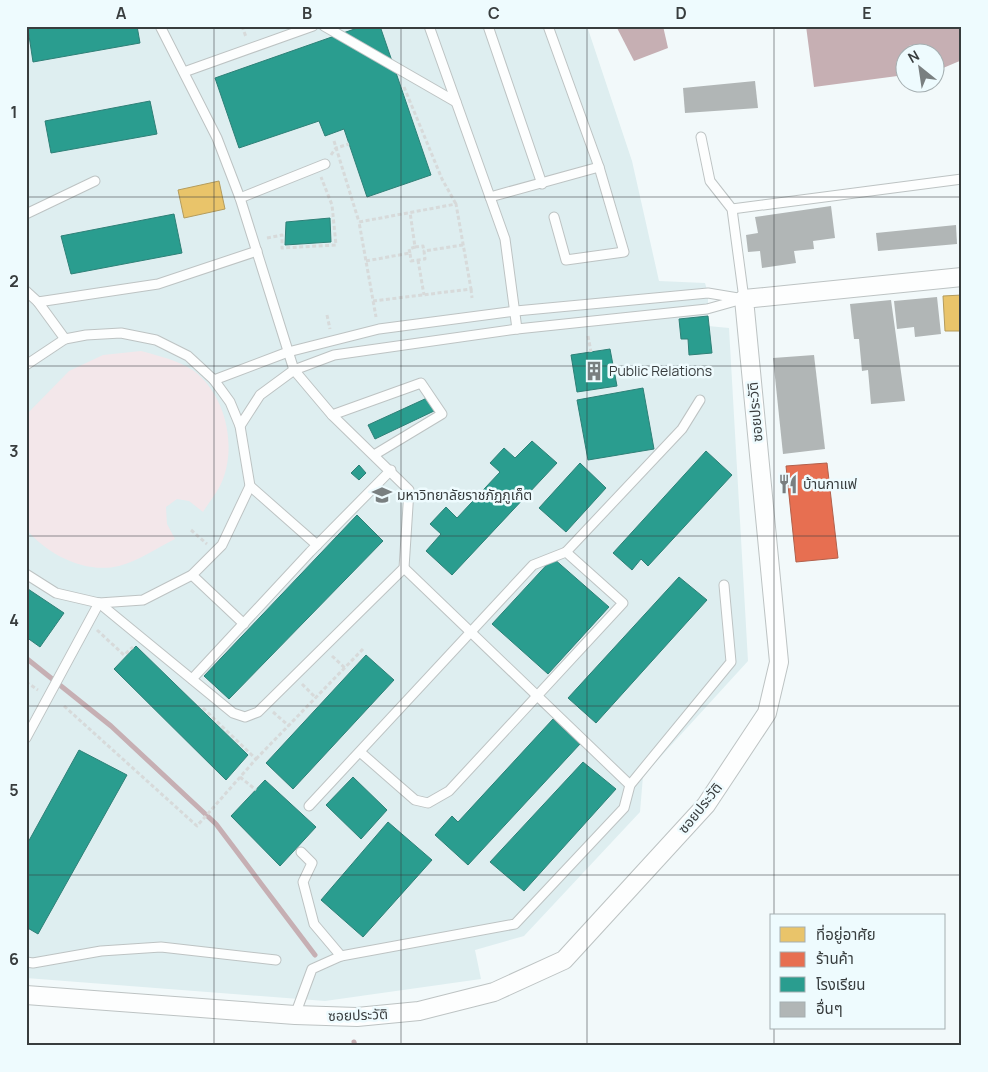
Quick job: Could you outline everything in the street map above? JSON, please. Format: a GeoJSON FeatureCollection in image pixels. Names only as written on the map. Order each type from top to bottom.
{"type":"FeatureCollection","features":[{"type":"Feature","properties":{"kind":"street"},"geometry":{"type":"LineString","coordinates":[[744,299],[962,277]]}},
{"type":"Feature","properties":{"kind":"street","name":"ซอยประวัติ"},"geometry":{"type":"LineString","coordinates":[[26,994],[295,1015],[357,1017],[419,1011],[494,992],[564,960],[706,805],[767,713],[779,662],[744,299]]}},
{"type":"Feature","properties":{"kind":"lane"},"geometry":{"type":"LineString","coordinates":[[99,604],[233,713],[245,717],[258,712],[404,568],[409,490],[391,470],[332,415],[294,370],[240,198],[216,138],[160,26]]}},
{"type":"Feature","properties":{"kind":"lane"},"geometry":{"type":"LineString","coordinates":[[184,72],[313,26]]}},
{"type":"Feature","properties":{"kind":"lane"},"geometry":{"type":"LineString","coordinates":[[324,26],[456,102]]}},
{"type":"Feature","properties":{"kind":"lane"},"geometry":{"type":"LineString","coordinates":[[429,26],[505,239],[517,329]]}},
{"type":"Feature","properties":{"kind":"lane"},"geometry":{"type":"LineString","coordinates":[[488,26],[542,184]]}},
{"type":"Feature","properties":{"kind":"lane"},"geometry":{"type":"LineString","coordinates":[[548,26],[600,168],[624,252],[566,260],[554,217]]}},
{"type":"Feature","properties":{"kind":"lane"},"geometry":{"type":"LineString","coordinates":[[701,137],[710,181],[732,209],[744,299]]}},
{"type":"Feature","properties":{"kind":"lane"},"geometry":{"type":"LineString","coordinates":[[240,198],[321,165]]}},
{"type":"Feature","properties":{"kind":"lane"},"geometry":{"type":"LineString","coordinates":[[490,197],[600,168]]}},
{"type":"Feature","properties":{"kind":"lane"},"geometry":{"type":"LineString","coordinates":[[732,209],[962,179]]}},
{"type":"Feature","properties":{"kind":"lane"},"geometry":{"type":"LineString","coordinates":[[26,214],[95,181]]}},
{"type":"Feature","properties":{"kind":"lane"},"geometry":{"type":"LineString","coordinates":[[38,302],[158,284],[257,251]]}},
{"type":"Feature","properties":{"kind":"lane"},"geometry":{"type":"LineString","coordinates":[[26,292],[38,302],[65,339]]}},
{"type":"Feature","properties":{"kind":"lane"},"geometry":{"type":"LineString","coordinates":[[214,380],[288,352],[378,329],[516,312],[708,294],[744,299]]}},
{"type":"Feature","properties":{"kind":"lane"},"geometry":{"type":"LineString","coordinates":[[240,426],[260,396],[294,370],[334,356],[517,329],[707,309],[744,299]]}},
{"type":"Feature","properties":{"kind":"lane"},"geometry":{"type":"LineString","coordinates":[[26,364],[65,339],[121,332],[156,340],[188,356],[214,380],[230,402],[240,426],[250,486],[222,545],[192,575],[143,600],[99,604],[56,593],[26,574]]}},
{"type":"Feature","properties":{"kind":"lane"},"geometry":{"type":"LineString","coordinates":[[332,415],[421,383],[442,414],[374,455]]}},
{"type":"Feature","properties":{"kind":"lane"},"geometry":{"type":"LineString","coordinates":[[309,806],[470,630],[533,565],[566,552],[682,429],[700,400]]}},
{"type":"Feature","properties":{"kind":"lane"},"geometry":{"type":"LineString","coordinates":[[192,679],[317,545],[391,470]]}},
{"type":"Feature","properties":{"kind":"lane"},"geometry":{"type":"LineString","coordinates":[[250,486],[317,545]]}},
{"type":"Feature","properties":{"kind":"lane"},"geometry":{"type":"LineString","coordinates":[[360,752],[415,800],[428,803],[449,790],[623,603],[566,552]]}},
{"type":"Feature","properties":{"kind":"lane"},"geometry":{"type":"LineString","coordinates":[[404,568],[630,785]]}},
{"type":"Feature","properties":{"kind":"lane"},"geometry":{"type":"LineString","coordinates":[[192,575],[244,624]]}},
{"type":"Feature","properties":{"kind":"lane"},"geometry":{"type":"LineString","coordinates":[[295,1015],[312,969],[341,956],[515,924],[624,808],[630,785],[731,662],[724,585]]}},
{"type":"Feature","properties":{"kind":"lane"},"geometry":{"type":"LineString","coordinates":[[26,738],[99,604]]}},
{"type":"Feature","properties":{"kind":"lane"},"geometry":{"type":"LineString","coordinates":[[301,852],[312,863],[303,882],[314,924],[341,956]]}},
{"type":"Feature","properties":{"kind":"lane"},"geometry":{"type":"LineString","coordinates":[[26,962],[33,964],[101,950],[161,947],[276,960]]}},
{"type":"Feature","properties":{"kind":"path"},"geometry":{"type":"LineString","coordinates":[[402,81],[442,179],[456,204],[472,298]]}},
{"type":"Feature","properties":{"kind":"path"},"geometry":{"type":"LineString","coordinates":[[334,141],[359,222],[378,329]]}},
{"type":"Feature","properties":{"kind":"path"},"geometry":{"type":"LineString","coordinates":[[267,238],[284,235],[282,248],[336,245],[332,205],[321,165],[336,148],[349,144]]}},
{"type":"Feature","properties":{"kind":"path"},"geometry":{"type":"LineString","coordinates":[[359,222],[456,204]]}},
{"type":"Feature","properties":{"kind":"path"},"geometry":{"type":"LineString","coordinates":[[410,212],[416,247]]}},
{"type":"Feature","properties":{"kind":"path"},"geometry":{"type":"LineString","coordinates":[[424,251],[463,245]]}},
{"type":"Feature","properties":{"kind":"path"},"geometry":{"type":"LineString","coordinates":[[423,246],[424,251],[425,259],[411,261],[409,249],[423,246]]}},
{"type":"Feature","properties":{"kind":"path"},"geometry":{"type":"LineString","coordinates":[[366,261],[410,253]]}},
{"type":"Feature","properties":{"kind":"path"},"geometry":{"type":"LineString","coordinates":[[418,260],[424,295]]}},
{"type":"Feature","properties":{"kind":"path"},"geometry":{"type":"LineString","coordinates":[[373,301],[471,290]]}},
{"type":"Feature","properties":{"kind":"path"},"geometry":{"type":"LineString","coordinates":[[588,336],[591,352]]}},
{"type":"Feature","properties":{"kind":"path"},"geometry":{"type":"LineString","coordinates":[[103,633],[124,655],[136,643]]}},
{"type":"Feature","properties":{"kind":"path"},"geometry":{"type":"LineString","coordinates":[[64,706],[197,826],[256,759],[364,649]]}},
{"type":"Feature","properties":{"kind":"path"},"geometry":{"type":"LineString","coordinates":[[294,676],[316,698]]}},
{"type":"Feature","properties":{"kind":"path"},"geometry":{"type":"LineString","coordinates":[[200,704],[256,759]]}},
{"type":"Feature","properties":{"kind":"path"},"geometry":{"type":"LineString","coordinates":[[265,705],[289,726]]}},
{"type":"Feature","properties":{"kind":"path"},"geometry":{"type":"LineString","coordinates":[[240,777],[256,790]]}},
{"type":"Feature","properties":{"kind":"shaded area","name":"มหาวิทยาลัยราชภัฏภูเก็ต"},"geometry":{"type":"Polygon","coordinates":[[[26,26],[587,26],[632,161],[659,281],[705,283],[708,293],[708,326],[729,328],[748,661],[643,776],[640,812],[524,936],[475,950],[481,979],[325,1001],[26,978],[26,26]]]}},
{"type":"Feature","properties":{"kind":"shaded area"},"geometry":{"type":"Polygon","coordinates":[[[616,26],[663,26],[668,48],[634,61],[616,26]]]}},
{"type":"Feature","properties":{"kind":"shaded area"},"geometry":{"type":"Polygon","coordinates":[[[806,26],[962,26],[962,60],[946,67],[946,42],[896,42],[896,76],[814,87],[806,26]]]}},
{"type":"Feature","properties":{"kind":"shaded area"},"geometry":{"type":"Polygon","coordinates":[[[141,351],[188,367],[215,394],[226,424],[228,456],[225,472],[220,486],[203,512],[189,501],[177,499],[166,507],[167,524],[175,539],[140,558],[119,566],[106,568],[80,565],[45,547],[26,529],[26,415],[69,371],[103,355],[141,351]]]}},
{"type":"Feature","properties":{"kind":"building: ที่อยู่อาศัย"},"geometry":{"type":"Polygon","coordinates":[[[219,181],[225,209],[184,218],[178,190],[219,181]]]}},
{"type":"Feature","properties":{"kind":"building: ที่อยู่อาศัย"},"geometry":{"type":"Polygon","coordinates":[[[962,295],[962,338],[960,338],[960,331],[945,331],[943,296],[962,295]]]}},
{"type":"Feature","properties":{"kind":"building: ร้านค้า"},"geometry":{"type":"Polygon","coordinates":[[[827,463],[838,558],[796,562],[786,466],[827,463]]]}},
{"type":"Feature","properties":{"kind":"building: โรงเรียน"},"geometry":{"type":"Polygon","coordinates":[[[45,26],[137,26],[140,43],[33,62],[28,29],[45,26]]]}},
{"type":"Feature","properties":{"kind":"building: โรงเรียน"},"geometry":{"type":"Polygon","coordinates":[[[363,26],[380,26],[431,175],[367,197],[344,129],[325,136],[319,121],[239,148],[215,78],[363,26]]]}},
{"type":"Feature","properties":{"kind":"building: โรงเรียน"},"geometry":{"type":"Polygon","coordinates":[[[150,101],[157,134],[51,153],[45,121],[150,101]]]}},
{"type":"Feature","properties":{"kind":"building: โรงเรียน"},"geometry":{"type":"Polygon","coordinates":[[[174,214],[182,253],[71,274],[61,236],[174,214]]]}},
{"type":"Feature","properties":{"kind":"building: โรงเรียน"},"geometry":{"type":"Polygon","coordinates":[[[330,218],[331,242],[285,245],[286,222],[330,218]]]}},
{"type":"Feature","properties":{"kind":"building: โรงเรียน"},"geometry":{"type":"Polygon","coordinates":[[[708,316],[712,353],[689,355],[688,339],[681,339],[679,319],[708,316]]]}},
{"type":"Feature","properties":{"kind":"building: โรงเรียน","name":"Public Relations"},"geometry":{"type":"Polygon","coordinates":[[[610,349],[617,386],[577,392],[571,355],[610,349]]]}},
{"type":"Feature","properties":{"kind":"building: โรงเรียน"},"geometry":{"type":"Polygon","coordinates":[[[643,388],[654,449],[588,460],[577,400],[643,388]]]}},
{"type":"Feature","properties":{"kind":"building: โรงเรียน"},"geometry":{"type":"Polygon","coordinates":[[[427,398],[434,411],[375,439],[368,425],[427,398]]]}},
{"type":"Feature","properties":{"kind":"building: โรงเรียน"},"geometry":{"type":"Polygon","coordinates":[[[532,441],[557,463],[452,575],[426,551],[441,534],[430,524],[446,507],[457,518],[500,472],[490,463],[504,448],[515,458],[532,441]]]}},
{"type":"Feature","properties":{"kind":"building: โรงเรียน"},"geometry":{"type":"Polygon","coordinates":[[[706,451],[732,475],[648,566],[641,559],[632,570],[613,553],[706,451]]]}},
{"type":"Feature","properties":{"kind":"building: โรงเรียน"},"geometry":{"type":"Polygon","coordinates":[[[580,463],[606,488],[566,532],[539,508],[580,463]]]}},
{"type":"Feature","properties":{"kind":"building: โรงเรียน"},"geometry":{"type":"Polygon","coordinates":[[[359,465],[366,473],[359,480],[351,473],[359,465]]]}},
{"type":"Feature","properties":{"kind":"building: โรงเรียน"},"geometry":{"type":"Polygon","coordinates":[[[357,515],[383,541],[229,699],[204,676],[357,515]]]}},
{"type":"Feature","properties":{"kind":"building: โรงเรียน"},"geometry":{"type":"Polygon","coordinates":[[[553,558],[609,607],[548,674],[492,624],[553,558]]]}},
{"type":"Feature","properties":{"kind":"building: โรงเรียน"},"geometry":{"type":"Polygon","coordinates":[[[679,577],[707,600],[596,723],[568,698],[679,577]]]}},
{"type":"Feature","properties":{"kind":"building: โรงเรียน"},"geometry":{"type":"Polygon","coordinates":[[[28,589],[64,613],[40,647],[26,637],[26,592],[28,589]]]}},
{"type":"Feature","properties":{"kind":"building: โรงเรียน"},"geometry":{"type":"Polygon","coordinates":[[[136,646],[248,755],[226,780],[114,669],[136,646]]]}},
{"type":"Feature","properties":{"kind":"building: โรงเรียน"},"geometry":{"type":"Polygon","coordinates":[[[366,655],[394,680],[293,789],[266,763],[366,655]]]}},
{"type":"Feature","properties":{"kind":"building: โรงเรียน"},"geometry":{"type":"Polygon","coordinates":[[[553,719],[580,744],[468,865],[435,835],[452,816],[458,822],[553,719]]]}},
{"type":"Feature","properties":{"kind":"building: โรงเรียน"},"geometry":{"type":"Polygon","coordinates":[[[79,750],[127,775],[38,934],[26,927],[26,846],[79,750]]]}},
{"type":"Feature","properties":{"kind":"building: โรงเรียน"},"geometry":{"type":"Polygon","coordinates":[[[583,762],[616,789],[524,891],[490,862],[583,762]]]}},
{"type":"Feature","properties":{"kind":"building: โรงเรียน"},"geometry":{"type":"Polygon","coordinates":[[[353,777],[387,810],[361,839],[326,805],[353,777]]]}},
{"type":"Feature","properties":{"kind":"building: โรงเรียน"},"geometry":{"type":"Polygon","coordinates":[[[265,780],[316,827],[280,866],[231,816],[265,780]]]}},
{"type":"Feature","properties":{"kind":"building: โรงเรียน"},"geometry":{"type":"Polygon","coordinates":[[[388,822],[432,860],[363,937],[321,900],[388,822]]]}},
{"type":"Feature","properties":{"kind":"building: อื่นๆ"},"geometry":{"type":"Polygon","coordinates":[[[755,81],[758,108],[685,113],[683,88],[755,81]]]}},
{"type":"Feature","properties":{"kind":"building: อื่นๆ"},"geometry":{"type":"Polygon","coordinates":[[[831,206],[835,238],[813,241],[814,249],[794,251],[796,263],[762,268],[760,251],[748,252],[746,235],[758,233],[755,217],[831,206]]]}},
{"type":"Feature","properties":{"kind":"building: อื่นๆ"},"geometry":{"type":"Polygon","coordinates":[[[956,225],[957,244],[878,251],[876,233],[956,225]]]}},
{"type":"Feature","properties":{"kind":"building: อื่นๆ"},"geometry":{"type":"Polygon","coordinates":[[[937,297],[941,334],[915,337],[914,327],[897,329],[894,301],[937,297]]]}},
{"type":"Feature","properties":{"kind":"building: อื่นๆ"},"geometry":{"type":"Polygon","coordinates":[[[891,300],[905,401],[871,404],[868,370],[862,371],[859,339],[854,339],[850,304],[891,300]]]}},
{"type":"Feature","properties":{"kind":"building: อื่นๆ"},"geometry":{"type":"Polygon","coordinates":[[[814,355],[825,449],[783,454],[773,358],[814,355]]]}},
{"type":"Feature","properties":{"kind":"waterway"},"geometry":{"type":"LineString","coordinates":[[26,658],[111,726],[216,824],[315,955]]}},
{"type":"Feature","properties":{"kind":"waterway"},"geometry":{"type":"LineString","coordinates":[[354,1042],[355,1046]]}},
{"type":"Feature","properties":{"kind":"place","name":"Public Relations"},"geometry":{"type":"Point","coordinates":[594,371]}},
{"type":"Feature","properties":{"kind":"place","name":"บ้านกาแฟ"},"geometry":{"type":"Point","coordinates":[788,484]}},
{"type":"Feature","properties":{"kind":"place","name":"มหาวิทยาลัยราชภัฏภูเก็ต"},"geometry":{"type":"Point","coordinates":[382,495]}}]}
